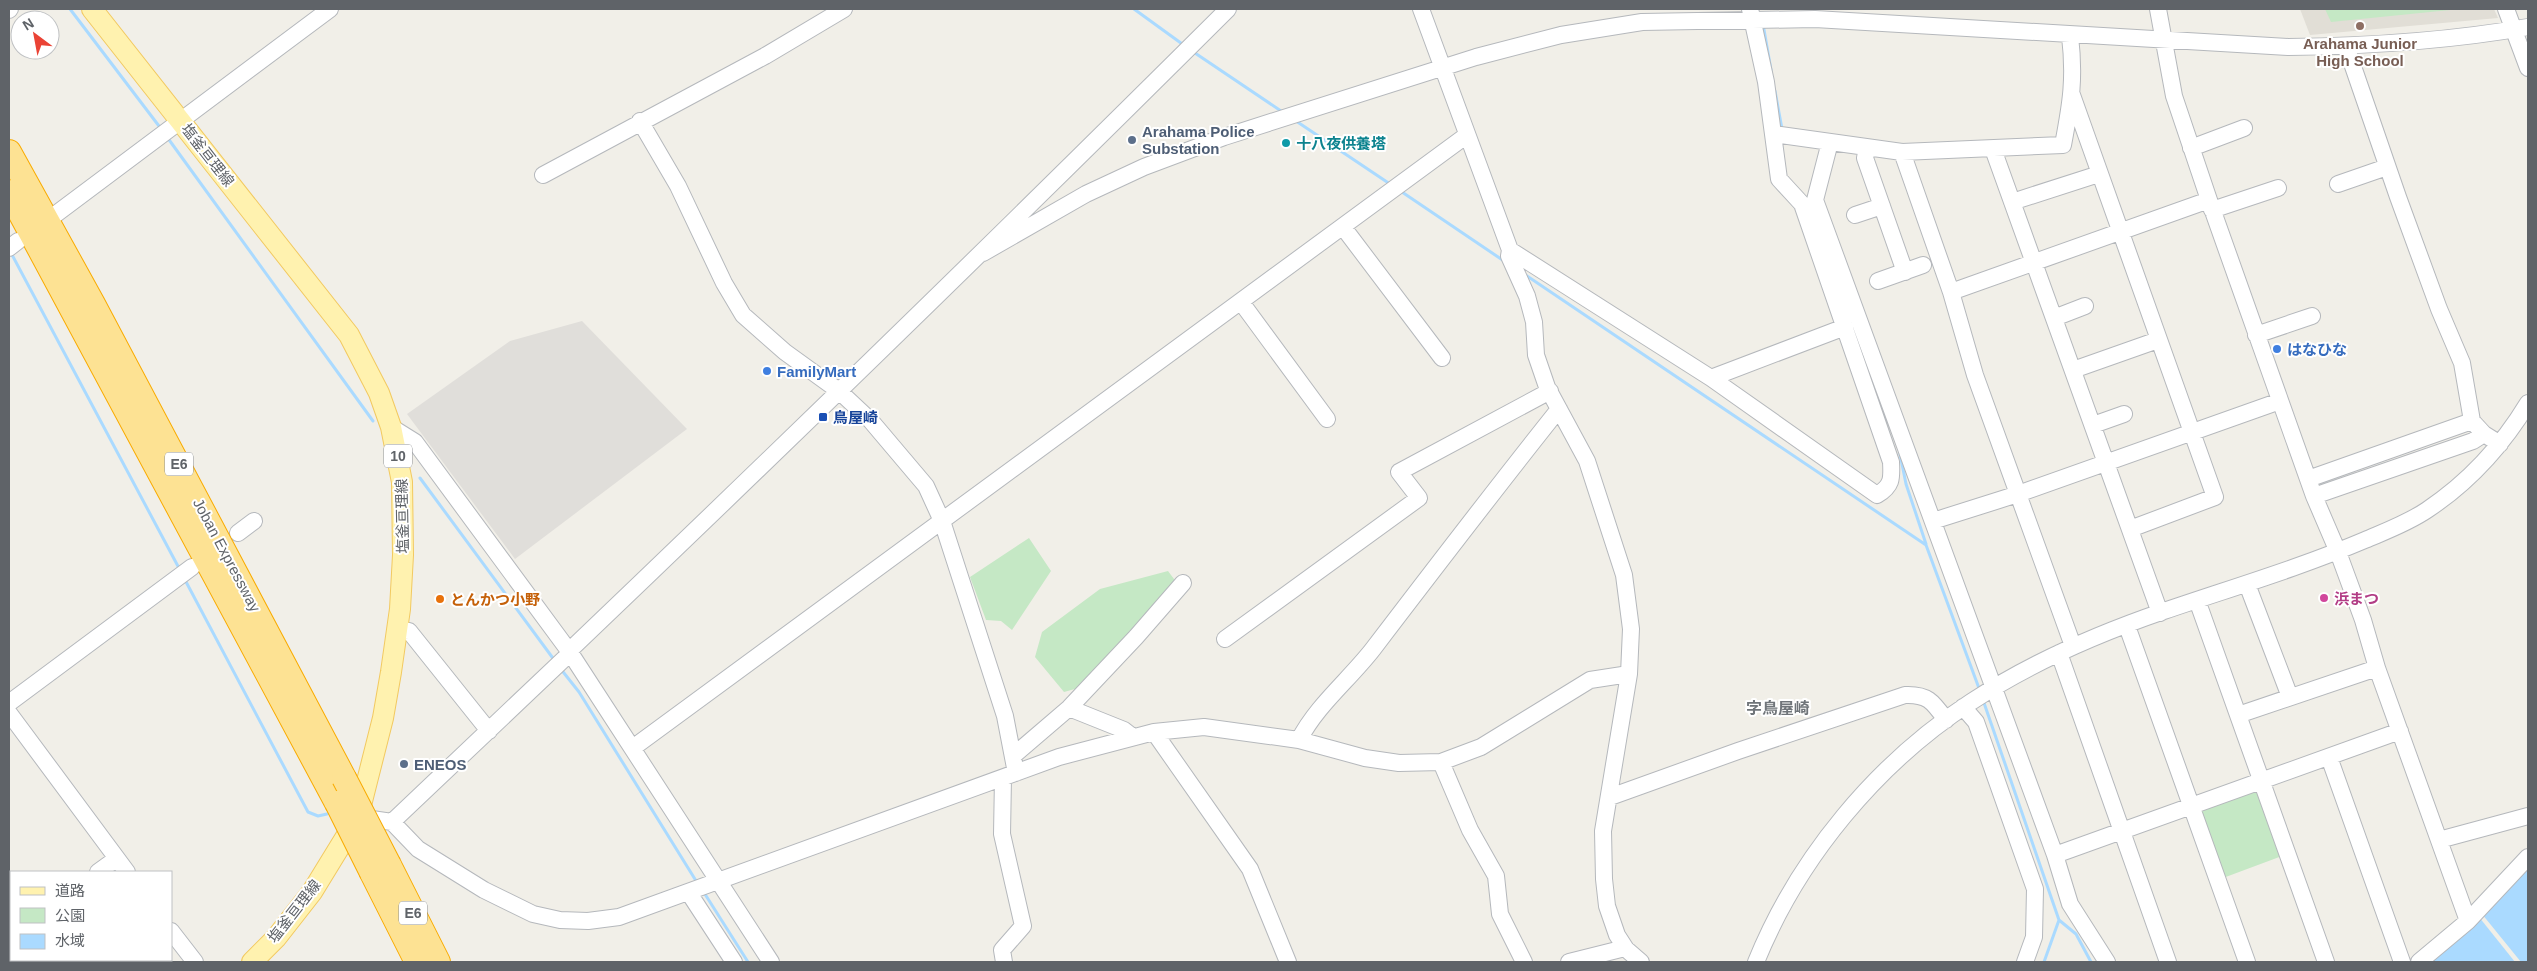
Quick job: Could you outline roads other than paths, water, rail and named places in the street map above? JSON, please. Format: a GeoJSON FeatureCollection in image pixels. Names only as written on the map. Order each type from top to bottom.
{"type":"FeatureCollection","features":[{"type":"Feature","properties":{"kind":"highway","name":"Joban Expressway"},"geometry":{"type":"LineString","coordinates":[[9,152],[94,304],[328,744],[344,778],[417,962]]}},
{"type":"Feature","properties":{"kind":"highway","name":"Joban Expressway"},"geometry":{"type":"LineString","coordinates":[[9,192],[337,803],[438,962]]}},
{"type":"Feature","properties":{"kind":"main road","name":"塩釜亘理線"},"geometry":{"type":"LineString","coordinates":[[92,9],[178,123],[349,335],[376,385],[391,427],[399,461],[403,504],[403,555],[398,630],[383,718],[358,818],[312,892],[276,938],[252,962]]}},
{"type":"Feature","properties":{"kind":"street"},"geometry":{"type":"LineString","coordinates":[[56,214],[330,9]]}},
{"type":"Feature","properties":{"kind":"street"},"geometry":{"type":"LineString","coordinates":[[543,175],[640,121],[765,56],[844,9]]}},
{"type":"Feature","properties":{"kind":"street"},"geometry":{"type":"LineString","coordinates":[[392,822],[549,674],[983,253],[1052,181],[1228,9]]}},
{"type":"Feature","properties":{"kind":"street"},"geometry":{"type":"LineString","coordinates":[[1421,9],[1520,279],[1534,322],[1536,355],[1550,391],[1581,445],[1624,575],[1631,629],[1629,674],[1603,831],[1604,879],[1611,921],[1626,948],[1641,962]]}},
{"type":"Feature","properties":{"kind":"street"},"geometry":{"type":"LineString","coordinates":[[2158,9],[2174,96],[2210,205],[2314,496],[2338,552],[2363,620],[2377,668],[2468,921]]}},
{"type":"Feature","properties":{"kind":"street"},"geometry":{"type":"LineString","coordinates":[[2506,9],[2521,28],[2528,68]]}},
{"type":"Feature","properties":{"kind":"street"},"geometry":{"type":"LineString","coordinates":[[983,253],[1086,194],[1136,171],[1224,137],[1444,69],[1476,57],[1561,36],[1642,22],[1814,14],[2070,36],[2163,39],[2288,47],[2346,46],[2444,39],[2521,28]]}},
{"type":"Feature","properties":{"kind":"street"},"geometry":{"type":"LineString","coordinates":[[1510,253],[1711,378],[1877,494],[1887,488],[1892,480],[1891,462],[1845,328],[1802,204],[1780,179],[1779,135],[1766,82],[1758,17]]}},
{"type":"Feature","properties":{"kind":"street"},"geometry":{"type":"LineString","coordinates":[[1779,135],[1902,152],[2063,145],[2072,95],[2074,70],[2070,36]]}},
{"type":"Feature","properties":{"kind":"street"},"geometry":{"type":"LineString","coordinates":[[2346,46],[2439,309],[2462,363],[2472,421],[2484,434],[2500,444]]}},
{"type":"Feature","properties":{"kind":"street"},"geometry":{"type":"LineString","coordinates":[[2072,95],[2215,498],[2130,529]]}},
{"type":"Feature","properties":{"kind":"street"},"geometry":{"type":"LineString","coordinates":[[640,121],[678,186],[724,283],[743,315],[785,352],[839,392],[871,421],[926,486],[942,521],[1005,719],[1012,756],[1002,834],[1023,926],[1002,950],[1004,962]]}},
{"type":"Feature","properties":{"kind":"street"},"geometry":{"type":"LineString","coordinates":[[2191,148],[2244,128]]}},
{"type":"Feature","properties":{"kind":"street"},"geometry":{"type":"LineString","coordinates":[[634,748],[1467,135]]}},
{"type":"Feature","properties":{"kind":"street"},"geometry":{"type":"LineString","coordinates":[[1830,142],[1815,200],[1933,521],[1990,690],[2055,855],[2070,904],[2107,962]]}},
{"type":"Feature","properties":{"kind":"street"},"geometry":{"type":"LineString","coordinates":[[1867,147],[1865,158],[1905,272]]}},
{"type":"Feature","properties":{"kind":"street"},"geometry":{"type":"LineString","coordinates":[[1993,149],[2160,612]]}},
{"type":"Feature","properties":{"kind":"street"},"geometry":{"type":"LineString","coordinates":[[1902,152],[1951,292],[1975,375],[2018,494],[2120,830],[2168,962]]}},
{"type":"Feature","properties":{"kind":"street"},"geometry":{"type":"LineString","coordinates":[[2338,184],[2387,166]]}},
{"type":"Feature","properties":{"kind":"street"},"geometry":{"type":"LineString","coordinates":[[2012,202],[2099,174]]}},
{"type":"Feature","properties":{"kind":"street"},"geometry":{"type":"LineString","coordinates":[[1951,292],[2120,232],[2210,205],[2278,188]]}},
{"type":"Feature","properties":{"kind":"street"},"geometry":{"type":"LineString","coordinates":[[1854,215],[1882,206]]}},
{"type":"Feature","properties":{"kind":"street"},"geometry":{"type":"LineString","coordinates":[[1343,227],[1442,358]]}},
{"type":"Feature","properties":{"kind":"street"},"geometry":{"type":"LineString","coordinates":[[1878,281],[1923,265]]}},
{"type":"Feature","properties":{"kind":"street"},"geometry":{"type":"LineString","coordinates":[[1240,302],[1327,419]]}},
{"type":"Feature","properties":{"kind":"street"},"geometry":{"type":"LineString","coordinates":[[2054,318],[2085,306]]}},
{"type":"Feature","properties":{"kind":"street"},"geometry":{"type":"LineString","coordinates":[[2256,335],[2312,316]]}},
{"type":"Feature","properties":{"kind":"street"},"geometry":{"type":"LineString","coordinates":[[1711,378],[1845,328]]}},
{"type":"Feature","properties":{"kind":"street"},"geometry":{"type":"LineString","coordinates":[[2073,370],[2158,340]]}},
{"type":"Feature","properties":{"kind":"street"},"geometry":{"type":"LineString","coordinates":[[1225,639],[1419,498],[1399,472],[1550,391]]}},
{"type":"Feature","properties":{"kind":"street"},"geometry":{"type":"LineString","coordinates":[[1933,521],[2018,494],[2280,401]]}},
{"type":"Feature","properties":{"kind":"street"},"geometry":{"type":"LineString","coordinates":[[1756,962],[1781,911],[1827,837],[1866,791],[1915,745],[1967,704],[2066,650],[2160,612],[2338,552],[2404,524],[2428,510],[2474,472],[2500,444],[2528,403]]}},
{"type":"Feature","properties":{"kind":"street"},"geometry":{"type":"LineString","coordinates":[[1299,740],[1308,721],[1372,651],[1453,542],[1559,409]]}},
{"type":"Feature","properties":{"kind":"street"},"geometry":{"type":"LineString","coordinates":[[2093,425],[2124,414]]}},
{"type":"Feature","properties":{"kind":"street"},"geometry":{"type":"LineString","coordinates":[[2308,479],[2472,421]]}},
{"type":"Feature","properties":{"kind":"street"},"geometry":{"type":"LineString","coordinates":[[391,427],[415,442],[568,654],[634,748],[771,962]]}},
{"type":"Feature","properties":{"kind":"street"},"geometry":{"type":"LineString","coordinates":[[2314,496],[2473,441],[2484,434]]}},
{"type":"Feature","properties":{"kind":"street"},"geometry":{"type":"LineString","coordinates":[[238,533],[254,521]]}},
{"type":"Feature","properties":{"kind":"street"},"geometry":{"type":"LineString","coordinates":[[9,703],[192,567]]}},
{"type":"Feature","properties":{"kind":"street"},"geometry":{"type":"LineString","coordinates":[[1012,756],[1068,708],[1136,637],[1183,583]]}},
{"type":"Feature","properties":{"kind":"street"},"geometry":{"type":"LineString","coordinates":[[2247,584],[2290,697]]}},
{"type":"Feature","properties":{"kind":"street"},"geometry":{"type":"LineString","coordinates":[[2197,600],[2326,962]]}},
{"type":"Feature","properties":{"kind":"street"},"geometry":{"type":"LineString","coordinates":[[2127,626],[2247,962]]}},
{"type":"Feature","properties":{"kind":"street"},"geometry":{"type":"LineString","coordinates":[[398,630],[409,631],[489,731]]}},
{"type":"Feature","properties":{"kind":"street"},"geometry":{"type":"LineString","coordinates":[[2238,715],[2377,668]]}},
{"type":"Feature","properties":{"kind":"street"},"geometry":{"type":"LineString","coordinates":[[358,818],[392,822],[418,849],[484,890],[533,914],[560,920],[588,921],[619,917],[689,893],[1059,757],[1154,732],[1204,727],[1299,740],[1365,758],[1407,764],[1440,762],[1481,747],[1590,680],[1629,674]]}},
{"type":"Feature","properties":{"kind":"street"},"geometry":{"type":"LineString","coordinates":[[1610,797],[1738,751],[1905,695],[1921,695],[1931,701],[1946,720]]}},
{"type":"Feature","properties":{"kind":"street"},"geometry":{"type":"LineString","coordinates":[[1967,704],[1976,722],[2035,889],[2034,937],[2025,962]]}},
{"type":"Feature","properties":{"kind":"street"},"geometry":{"type":"LineString","coordinates":[[1068,708],[1124,730],[1133,737]]}},
{"type":"Feature","properties":{"kind":"street"},"geometry":{"type":"LineString","coordinates":[[9,713],[126,871]]}},
{"type":"Feature","properties":{"kind":"street"},"geometry":{"type":"LineString","coordinates":[[2055,855],[2120,830],[2400,731]]}},
{"type":"Feature","properties":{"kind":"street"},"geometry":{"type":"LineString","coordinates":[[1154,732],[1250,869],[1288,962]]}},
{"type":"Feature","properties":{"kind":"street"},"geometry":{"type":"LineString","coordinates":[[2329,757],[2402,962]]}},
{"type":"Feature","properties":{"kind":"street"},"geometry":{"type":"LineString","coordinates":[[1440,762],[1470,830],[1496,876],[1500,914],[1524,962]]}},
{"type":"Feature","properties":{"kind":"street"},"geometry":{"type":"LineString","coordinates":[[2439,840],[2528,816]]}},
{"type":"Feature","properties":{"kind":"street"},"geometry":{"type":"LineString","coordinates":[[2419,962],[2468,921],[2528,857]]}},
{"type":"Feature","properties":{"kind":"street"},"geometry":{"type":"LineString","coordinates":[[99,871],[116,859]]}},
{"type":"Feature","properties":{"kind":"street"},"geometry":{"type":"LineString","coordinates":[[689,893],[734,962]]}},
{"type":"Feature","properties":{"kind":"street"},"geometry":{"type":"LineString","coordinates":[[172,932],[195,962]]}},
{"type":"Feature","properties":{"kind":"street"},"geometry":{"type":"LineString","coordinates":[[1569,962],[1626,948]]}},
{"type":"Feature","properties":{"kind":"water"},"geometry":{"type":"Polygon","coordinates":[[[2528,868],[2528,962],[2429,962],[2528,868]]]}},
{"type":"Feature","properties":{"kind":"waterway"},"geometry":{"type":"LineString","coordinates":[[70,9],[162,130]]}},
{"type":"Feature","properties":{"kind":"waterway"},"geometry":{"type":"LineString","coordinates":[[1134,9],[1185,46]]}},
{"type":"Feature","properties":{"kind":"waterway"},"geometry":{"type":"LineString","coordinates":[[1763,24],[1771,70]]}},
{"type":"Feature","properties":{"kind":"waterway"},"geometry":{"type":"LineString","coordinates":[[1192,51],[1284,113]]}},
{"type":"Feature","properties":{"kind":"waterway"},"geometry":{"type":"LineString","coordinates":[[1775,91],[1782,129]]}},
{"type":"Feature","properties":{"kind":"waterway"},"geometry":{"type":"LineString","coordinates":[[1296,121],[1390,184]]}},
{"type":"Feature","properties":{"kind":"waterway"},"geometry":{"type":"LineString","coordinates":[[167,137],[373,421]]}},
{"type":"Feature","properties":{"kind":"waterway"},"geometry":{"type":"LineString","coordinates":[[1399,190],[1504,261]]}},
{"type":"Feature","properties":{"kind":"waterway"},"geometry":{"type":"LineString","coordinates":[[10,251],[180,570]]}},
{"type":"Feature","properties":{"kind":"waterway"},"geometry":{"type":"LineString","coordinates":[[1524,274],[1926,545],[1980,691]]}},
{"type":"Feature","properties":{"kind":"waterway"},"geometry":{"type":"LineString","coordinates":[[1900,454],[1906,484],[1926,544]]}},
{"type":"Feature","properties":{"kind":"waterway"},"geometry":{"type":"LineString","coordinates":[[420,478],[555,661]]}},
{"type":"Feature","properties":{"kind":"waterway"},"geometry":{"type":"LineString","coordinates":[[184,578],[308,812],[318,816],[327,814]]}},
{"type":"Feature","properties":{"kind":"waterway"},"geometry":{"type":"LineString","coordinates":[[560,668],[579,692],[698,884]]}},
{"type":"Feature","properties":{"kind":"waterway"},"geometry":{"type":"LineString","coordinates":[[1983,700],[2059,920],[2076,934],[2091,962]]}},
{"type":"Feature","properties":{"kind":"waterway"},"geometry":{"type":"LineString","coordinates":[[703,891],[748,962]]}},
{"type":"Feature","properties":{"kind":"waterway"},"geometry":{"type":"LineString","coordinates":[[2044,962],[2059,920]]}},
{"type":"Feature","properties":{"kind":"place","name":"Arahama Junior High School"},"geometry":{"type":"Point","coordinates":[2360,26]}},
{"type":"Feature","properties":{"kind":"place","name":"Arahama Police Substation"},"geometry":{"type":"Point","coordinates":[1132,140]}},
{"type":"Feature","properties":{"kind":"place","name":"十八夜供養塔"},"geometry":{"type":"Point","coordinates":[1286,143]}},
{"type":"Feature","properties":{"kind":"place","name":"はなひな"},"geometry":{"type":"Point","coordinates":[2277,349]}},
{"type":"Feature","properties":{"kind":"place","name":"FamilyMart"},"geometry":{"type":"Point","coordinates":[767,371]}},
{"type":"Feature","properties":{"kind":"place","name":"鳥屋崎"},"geometry":{"type":"Point","coordinates":[823,417]}},
{"type":"Feature","properties":{"kind":"place","name":"浜まつ"},"geometry":{"type":"Point","coordinates":[2324,598]}},
{"type":"Feature","properties":{"kind":"place","name":"とんかつ小野"},"geometry":{"type":"Point","coordinates":[440,599]}},
{"type":"Feature","properties":{"kind":"place","name":"ENEOS"},"geometry":{"type":"Point","coordinates":[404,764]}},
{"type":"Feature","properties":{"kind":"district","name":"字鳥屋崎"},"geometry":{"type":"Point","coordinates":[1778,708]}}]}
